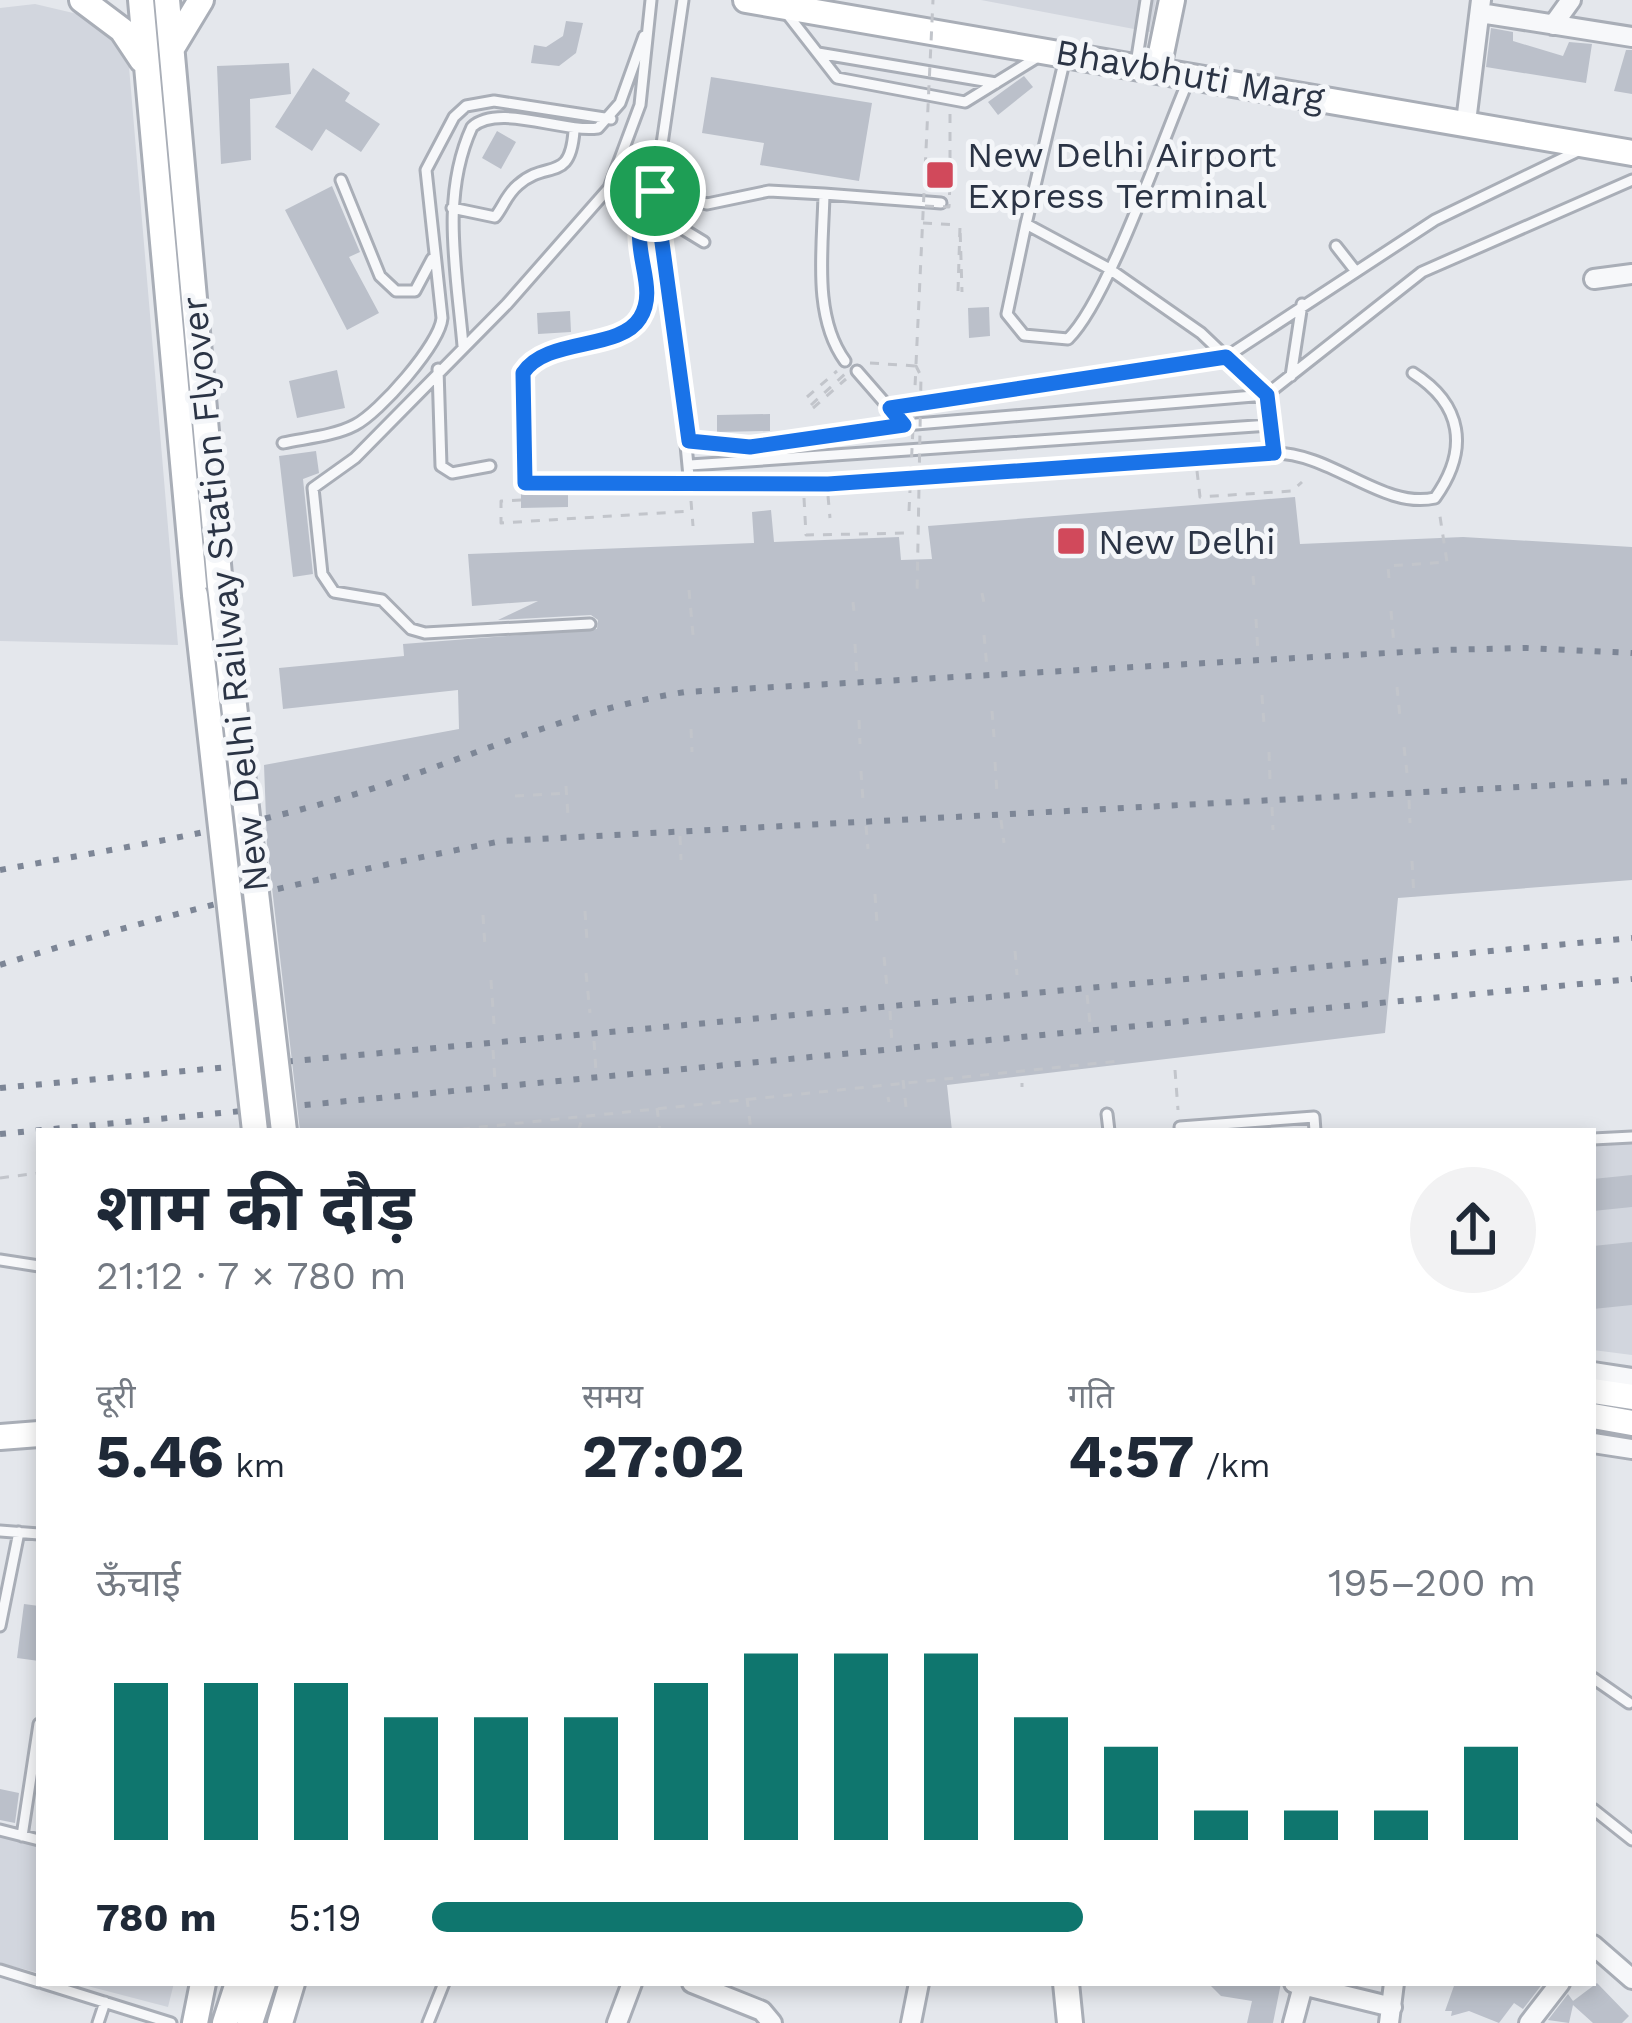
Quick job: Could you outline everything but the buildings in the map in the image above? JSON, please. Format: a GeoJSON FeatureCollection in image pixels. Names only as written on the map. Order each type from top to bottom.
{"type":"FeatureCollection","features":[{"type":"Feature","properties":{"kind":"main road"},"geometry":{"type":"LineString","coordinates":[[82,0],[122,30],[144,62]]}},
{"type":"Feature","properties":{"kind":"main road","name":"New Delhi Railway Station Flyover"},"geometry":{"type":"LineString","coordinates":[[141,0],[195,595],[254,1128]]}},
{"type":"Feature","properties":{"kind":"main road","name":"New Delhi Railway Station Flyover"},"geometry":{"type":"LineString","coordinates":[[167,0],[220,586],[284,1128]]}},
{"type":"Feature","properties":{"kind":"main road"},"geometry":{"type":"LineString","coordinates":[[169,56],[201,0]]}},
{"type":"Feature","properties":{"kind":"main road","name":"Bhavbhuti Marg"},"geometry":{"type":"LineString","coordinates":[[746,0],[855,9],[1057,51],[1632,153]]}},
{"type":"Feature","properties":{"kind":"main road"},"geometry":{"type":"LineString","coordinates":[[1147,66],[1172,0]]}},
{"type":"Feature","properties":{"kind":"main road"},"geometry":{"type":"LineString","coordinates":[[1596,1391],[1632,1397]]}},
{"type":"Feature","properties":{"kind":"main road"},"geometry":{"type":"LineString","coordinates":[[1596,1417],[1632,1423]]}},
{"type":"Feature","properties":{"kind":"main road"},"geometry":{"type":"LineString","coordinates":[[0,1437],[36,1434]]}},
{"type":"Feature","properties":{"kind":"main road"},"geometry":{"type":"LineString","coordinates":[[0,1450],[36,1451]]}},
{"type":"Feature","properties":{"kind":"main road"},"geometry":{"type":"LineString","coordinates":[[194,2023],[202,1986]]}},
{"type":"Feature","properties":{"kind":"main road"},"geometry":{"type":"LineString","coordinates":[[225,2023],[237,1986]]}},
{"type":"Feature","properties":{"kind":"main road"},"geometry":{"type":"LineString","coordinates":[[250,2023],[262,1986]]}},
{"type":"Feature","properties":{"kind":"main road"},"geometry":{"type":"LineString","coordinates":[[280,2023],[291,1986]]}},
{"type":"Feature","properties":{"kind":"main road"},"geometry":{"type":"LineString","coordinates":[[1066,1986],[1070,2023]]}},
{"type":"Feature","properties":{"kind":"street"},"geometry":{"type":"LineString","coordinates":[[1553,25],[1571,0]]}},
{"type":"Feature","properties":{"kind":"street"},"geometry":{"type":"LineString","coordinates":[[1466,122],[1480,7],[1632,37]]}},
{"type":"Feature","properties":{"kind":"street"},"geometry":{"type":"LineString","coordinates":[[1594,279],[1632,274]]}},
{"type":"Feature","properties":{"kind":"street"},"geometry":{"type":"LineString","coordinates":[[1596,1372],[1632,1378]]}},
{"type":"Feature","properties":{"kind":"street"},"geometry":{"type":"LineString","coordinates":[[1596,1443],[1632,1449]]}},
{"type":"Feature","properties":{"kind":"street"},"geometry":{"type":"LineString","coordinates":[[1596,1949],[1632,1979]]}},
{"type":"Feature","properties":{"kind":"street"},"geometry":{"type":"LineString","coordinates":[[617,2023],[631,1986]]}},
{"type":"Feature","properties":{"kind":"street"},"geometry":{"type":"LineString","coordinates":[[697,1986],[772,2023]]}},
{"type":"Feature","properties":{"kind":"street"},"geometry":{"type":"LineString","coordinates":[[910,2023],[918,1986]]}},
{"type":"Feature","properties":{"kind":"street"},"geometry":{"type":"LineString","coordinates":[[1293,2023],[1299,1986]]}},
{"type":"Feature","properties":{"kind":"street"},"geometry":{"type":"LineString","coordinates":[[1302,1986],[1390,2015]]}},
{"type":"Feature","properties":{"kind":"street"},"geometry":{"type":"LineString","coordinates":[[1529,2023],[1558,1986]]}},
{"type":"Feature","properties":{"kind":"lane"},"geometry":{"type":"LineString","coordinates":[[590,624],[425,634],[411,629],[382,600],[326,586],[313,488],[355,458],[609,188],[640,105],[651,0]]}},
{"type":"Feature","properties":{"kind":"lane"},"geometry":{"type":"LineString","coordinates":[[683,0],[655,191],[689,441],[690,487]]}},
{"type":"Feature","properties":{"kind":"lane"},"geometry":{"type":"LineString","coordinates":[[1146,0],[1147,66]]}},
{"type":"Feature","properties":{"kind":"lane"},"geometry":{"type":"LineString","coordinates":[[780,6],[836,78],[946,101],[965,102],[1057,51]]}},
{"type":"Feature","properties":{"kind":"lane"},"geometry":{"type":"LineString","coordinates":[[463,346],[452,208],[461,150],[481,119],[574,131],[598,128],[611,119],[646,32]]}},
{"type":"Feature","properties":{"kind":"lane"},"geometry":{"type":"LineString","coordinates":[[1057,51],[1026,224],[1006,297],[1007,314],[1024,335],[1068,339],[1080,328],[1191,74]]}},
{"type":"Feature","properties":{"kind":"lane"},"geometry":{"type":"LineString","coordinates":[[818,53],[997,83]]}},
{"type":"Feature","properties":{"kind":"lane"},"geometry":{"type":"LineString","coordinates":[[283,443],[342,430],[368,417],[437,339],[442,318],[426,170],[454,117],[466,106],[494,101],[611,119]]}},
{"type":"Feature","properties":{"kind":"lane"},"geometry":{"type":"LineString","coordinates":[[452,208],[495,217],[519,184],[566,165],[574,131]]}},
{"type":"Feature","properties":{"kind":"lane"},"geometry":{"type":"LineString","coordinates":[[890,408],[1226,357],[1354,269],[1436,220],[1588,146]]}},
{"type":"Feature","properties":{"kind":"lane"},"geometry":{"type":"LineString","coordinates":[[341,180],[380,276],[396,291],[415,291],[434,254]]}},
{"type":"Feature","properties":{"kind":"lane"},"geometry":{"type":"LineString","coordinates":[[689,441],[750,447],[904,425],[1267,395],[1422,272],[1632,180]]}},
{"type":"Feature","properties":{"kind":"lane"},"geometry":{"type":"LineString","coordinates":[[655,191],[707,204],[769,191],[941,202]]}},
{"type":"Feature","properties":{"kind":"lane"},"geometry":{"type":"LineString","coordinates":[[655,191],[640,209],[636,236],[646,297],[640,318],[625,331],[529,363],[520,388],[521,473],[533,486],[828,484],[1300,453],[1415,502],[1436,498],[1445,484],[1457,430],[1455,410],[1439,390],[1413,374]]}},
{"type":"Feature","properties":{"kind":"lane"},"geometry":{"type":"LineString","coordinates":[[824,194],[826,313],[834,346],[904,425]]}},
{"type":"Feature","properties":{"kind":"lane"},"geometry":{"type":"LineString","coordinates":[[658,214],[704,242]]}},
{"type":"Feature","properties":{"kind":"lane"},"geometry":{"type":"LineString","coordinates":[[1026,224],[1108,268],[1226,357],[1267,395],[1274,453]]}},
{"type":"Feature","properties":{"kind":"lane"},"geometry":{"type":"LineString","coordinates":[[1336,246],[1354,269]]}},
{"type":"Feature","properties":{"kind":"lane"},"geometry":{"type":"LineString","coordinates":[[1290,377],[1303,304]]}},
{"type":"Feature","properties":{"kind":"lane"},"geometry":{"type":"LineString","coordinates":[[437,369],[441,466],[452,473],[490,466]]}},
{"type":"Feature","properties":{"kind":"lane"},"geometry":{"type":"LineString","coordinates":[[690,465],[1270,425]]}},
{"type":"Feature","properties":{"kind":"lane"},"geometry":{"type":"LineString","coordinates":[[1107,1114],[1108,1128]]}},
{"type":"Feature","properties":{"kind":"lane"},"geometry":{"type":"LineString","coordinates":[[1180,1127],[1314,1117],[1315,1128]]}},
{"type":"Feature","properties":{"kind":"lane"},"geometry":{"type":"LineString","coordinates":[[1596,1139],[1632,1137]]}},
{"type":"Feature","properties":{"kind":"lane"},"geometry":{"type":"LineString","coordinates":[[0,1260],[36,1266]]}},
{"type":"Feature","properties":{"kind":"lane"},"geometry":{"type":"LineString","coordinates":[[0,1531],[36,1534]]}},
{"type":"Feature","properties":{"kind":"lane"},"geometry":{"type":"LineString","coordinates":[[0,1626],[19,1532]]}},
{"type":"Feature","properties":{"kind":"lane"},"geometry":{"type":"LineString","coordinates":[[1596,1680],[1629,1703]]}},
{"type":"Feature","properties":{"kind":"lane"},"geometry":{"type":"LineString","coordinates":[[22,1836],[36,1744]]}},
{"type":"Feature","properties":{"kind":"lane"},"geometry":{"type":"LineString","coordinates":[[1596,1811],[1632,1840]]}},
{"type":"Feature","properties":{"kind":"lane"},"geometry":{"type":"LineString","coordinates":[[0,1830],[36,1839]]}},
{"type":"Feature","properties":{"kind":"lane"},"geometry":{"type":"LineString","coordinates":[[0,1970],[36,1981]]}},
{"type":"Feature","properties":{"kind":"lane"},"geometry":{"type":"LineString","coordinates":[[54,1986],[171,2023]]}},
{"type":"Feature","properties":{"kind":"lane"},"geometry":{"type":"LineString","coordinates":[[428,2023],[443,1986]]}},
{"type":"Feature","properties":{"kind":"lane"},"geometry":{"type":"LineString","coordinates":[[98,2023],[105,2002]]}},
{"type":"Feature","properties":{"kind":"path"},"geometry":{"type":"LineString","coordinates":[[909,511],[933,0]]}},
{"type":"Feature","properties":{"kind":"path"},"geometry":{"type":"LineString","coordinates":[[924,206],[949,207],[950,114]]}},
{"type":"Feature","properties":{"kind":"path"},"geometry":{"type":"LineString","coordinates":[[923,223],[960,226],[960,292]]}},
{"type":"Feature","properties":{"kind":"path"},"geometry":{"type":"LineString","coordinates":[[806,398],[853,364],[916,366]]}},
{"type":"Feature","properties":{"kind":"path"},"geometry":{"type":"LineString","coordinates":[[812,406],[853,364]]}},
{"type":"Feature","properties":{"kind":"path"},"geometry":{"type":"LineString","coordinates":[[916,366],[921,376],[917,597]]}},
{"type":"Feature","properties":{"kind":"path"},"geometry":{"type":"LineString","coordinates":[[1197,490],[1200,497],[1292,491],[1302,482]]}},
{"type":"Feature","properties":{"kind":"path"},"geometry":{"type":"LineString","coordinates":[[803,484],[806,535],[910,533]]}},
{"type":"Feature","properties":{"kind":"path"},"geometry":{"type":"LineString","coordinates":[[828,484],[830,518]]}},
{"type":"Feature","properties":{"kind":"path"},"geometry":{"type":"LineString","coordinates":[[690,487],[693,526]]}},
{"type":"Feature","properties":{"kind":"path"},"geometry":{"type":"LineString","coordinates":[[1389,578],[1388,566],[1447,562],[1447,538],[1436,498]]}},
{"type":"Feature","properties":{"kind":"path"},"geometry":{"type":"LineString","coordinates":[[521,500],[501,501],[501,523],[692,511]]}},
{"type":"Feature","properties":{"kind":"path"},"geometry":{"type":"LineString","coordinates":[[1253,576],[1254,586]]}},
{"type":"Feature","properties":{"kind":"path"},"geometry":{"type":"LineString","coordinates":[[689,590],[693,635]]}},
{"type":"Feature","properties":{"kind":"path"},"geometry":{"type":"LineString","coordinates":[[982,593],[984,604]]}},
{"type":"Feature","properties":{"kind":"path"},"geometry":{"type":"LineString","coordinates":[[853,602],[854,612]]}},
{"type":"Feature","properties":{"kind":"path"},"geometry":{"type":"LineString","coordinates":[[1391,611],[1394,645]]}},
{"type":"Feature","properties":{"kind":"path"},"geometry":{"type":"LineString","coordinates":[[1256,619],[1258,653]]}},
{"type":"Feature","properties":{"kind":"path"},"geometry":{"type":"LineString","coordinates":[[984,635],[987,669]]}},
{"type":"Feature","properties":{"kind":"path"},"geometry":{"type":"LineString","coordinates":[[855,644],[857,678]]}},
{"type":"Feature","properties":{"kind":"path"},"geometry":{"type":"LineString","coordinates":[[1397,687],[1400,717]]}},
{"type":"Feature","properties":{"kind":"path"},"geometry":{"type":"LineString","coordinates":[[1262,695],[1264,724]]}},
{"type":"Feature","properties":{"kind":"path"},"geometry":{"type":"LineString","coordinates":[[992,711],[994,737]]}},
{"type":"Feature","properties":{"kind":"path"},"geometry":{"type":"LineString","coordinates":[[859,720],[860,744]]}},
{"type":"Feature","properties":{"kind":"path"},"geometry":{"type":"LineString","coordinates":[[691,729],[692,752]]}},
{"type":"Feature","properties":{"kind":"path"},"geometry":{"type":"LineString","coordinates":[[1404,747],[1407,773]]}},
{"type":"Feature","properties":{"kind":"path"},"geometry":{"type":"LineString","coordinates":[[1269,752],[1270,779]]}},
{"type":"Feature","properties":{"kind":"path"},"geometry":{"type":"LineString","coordinates":[[995,763],[998,793]]}},
{"type":"Feature","properties":{"kind":"path"},"geometry":{"type":"LineString","coordinates":[[861,771],[863,800]]}},
{"type":"Feature","properties":{"kind":"path"},"geometry":{"type":"LineString","coordinates":[[515,796],[567,789],[568,815]]}},
{"type":"Feature","properties":{"kind":"path"},"geometry":{"type":"LineString","coordinates":[[1408,800],[1410,823]]}},
{"type":"Feature","properties":{"kind":"path"},"geometry":{"type":"LineString","coordinates":[[1272,807],[1273,830]]}},
{"type":"Feature","properties":{"kind":"path"},"geometry":{"type":"LineString","coordinates":[[1001,820],[1004,843]]}},
{"type":"Feature","properties":{"kind":"path"},"geometry":{"type":"LineString","coordinates":[[866,826],[868,849]]}},
{"type":"Feature","properties":{"kind":"path"},"geometry":{"type":"LineString","coordinates":[[680,836],[681,860]]}},
{"type":"Feature","properties":{"kind":"path"},"geometry":{"type":"LineString","coordinates":[[1412,861],[1414,897]]}},
{"type":"Feature","properties":{"kind":"path"},"geometry":{"type":"LineString","coordinates":[[874,894],[877,923]]}},
{"type":"Feature","properties":{"kind":"path"},"geometry":{"type":"LineString","coordinates":[[585,911],[587,941]]}},
{"type":"Feature","properties":{"kind":"path"},"geometry":{"type":"LineString","coordinates":[[483,915],[484,947]]}},
{"type":"Feature","properties":{"kind":"path"},"geometry":{"type":"LineString","coordinates":[[1015,951],[1017,975]]}},
{"type":"Feature","properties":{"kind":"path"},"geometry":{"type":"LineString","coordinates":[[884,957],[887,987]]}},
{"type":"Feature","properties":{"kind":"path"},"geometry":{"type":"LineString","coordinates":[[586,973],[590,1013]]}},
{"type":"Feature","properties":{"kind":"path"},"geometry":{"type":"LineString","coordinates":[[491,980],[494,1024]]}},
{"type":"Feature","properties":{"kind":"path"},"geometry":{"type":"LineString","coordinates":[[1087,995],[1090,1023]]}},
{"type":"Feature","properties":{"kind":"path"},"geometry":{"type":"LineString","coordinates":[[890,1011],[892,1044]]}},
{"type":"Feature","properties":{"kind":"path"},"geometry":{"type":"LineString","coordinates":[[594,1040],[596,1072]]}},
{"type":"Feature","properties":{"kind":"path"},"geometry":{"type":"LineString","coordinates":[[493,1050],[495,1081]]}},
{"type":"Feature","properties":{"kind":"path"},"geometry":{"type":"LineString","coordinates":[[470,1128],[903,1079],[1119,1061]]}},
{"type":"Feature","properties":{"kind":"path"},"geometry":{"type":"LineString","coordinates":[[1174,1070],[1180,1127]]}},
{"type":"Feature","properties":{"kind":"path"},"geometry":{"type":"LineString","coordinates":[[903,1079],[906,1107]]}},
{"type":"Feature","properties":{"kind":"path"},"geometry":{"type":"LineString","coordinates":[[747,1096],[752,1128]]}},
{"type":"Feature","properties":{"kind":"path"},"geometry":{"type":"LineString","coordinates":[[657,1106],[660,1128]]}},
{"type":"Feature","properties":{"kind":"path"},"geometry":{"type":"LineString","coordinates":[[579,1128],[583,1115]]}},
{"type":"Feature","properties":{"kind":"path"},"geometry":{"type":"LineString","coordinates":[[515,1123],[520,1128]]}},
{"type":"Feature","properties":{"kind":"path"},"geometry":{"type":"LineString","coordinates":[[0,1178],[36,1173]]}},
{"type":"Feature","properties":{"kind":"shaded area"},"geometry":{"type":"Polygon","coordinates":[[[981,0],[1156,0],[1150,32],[981,0]]]}},
{"type":"Feature","properties":{"kind":"shaded area"},"geometry":{"type":"Polygon","coordinates":[[[35,4],[86,16],[128,55],[178,645],[0,641],[0,8],[35,4]]]}},
{"type":"Feature","properties":{"kind":"shaded area"},"geometry":{"type":"Polygon","coordinates":[[[1632,1136],[1632,1355],[1596,1350],[1596,1138],[1632,1136]]]}},
{"type":"Feature","properties":{"kind":"shaded area"},"geometry":{"type":"Polygon","coordinates":[[[0,1835],[36,1844],[36,1972],[0,1963],[0,1835]]]}},
{"type":"Feature","properties":{"kind":"shaded area"},"geometry":{"type":"Polygon","coordinates":[[[88,1986],[173,1986],[168,2007],[88,1986]]]}},
{"type":"Feature","properties":{"kind":"railway"},"geometry":{"type":"LineString","coordinates":[[0,870],[300,810],[597,712],[685,692],[1441,650],[1632,653]]}},
{"type":"Feature","properties":{"kind":"railway"},"geometry":{"type":"LineString","coordinates":[[0,965],[249,896],[502,841],[1632,781]]}},
{"type":"Feature","properties":{"kind":"railway"},"geometry":{"type":"LineString","coordinates":[[0,1088],[1632,938]]}},
{"type":"Feature","properties":{"kind":"railway"},"geometry":{"type":"LineString","coordinates":[[63,1128],[1632,979]]}},
{"type":"Feature","properties":{"kind":"railway"},"geometry":{"type":"LineString","coordinates":[[0,1134],[36,1131]]}},
{"type":"Feature","properties":{"kind":"place","name":"New Delhi Airport Express Terminal"},"geometry":{"type":"Point","coordinates":[940,175]}},
{"type":"Feature","properties":{"kind":"place","name":"New Delhi"},"geometry":{"type":"Point","coordinates":[1071,541]}},
{"type":"Feature","properties":{"kind":"route"},"geometry":{"type":"LineString","coordinates":[[655,191],[689,441],[750,447],[904,425],[890,408],[1226,357],[1267,395],[1274,453],[828,484],[525,483],[521,473],[523,373],[538,357],[625,331],[640,318],[646,297],[636,236],[640,209],[655,191]]}}]}
